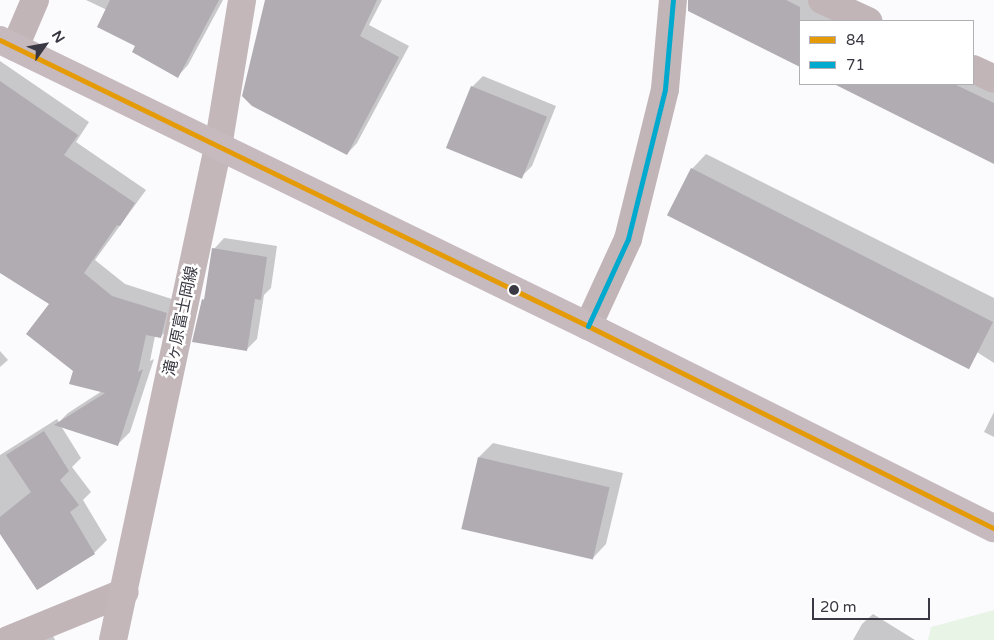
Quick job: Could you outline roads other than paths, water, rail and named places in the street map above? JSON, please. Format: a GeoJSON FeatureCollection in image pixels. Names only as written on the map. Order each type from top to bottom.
{"type":"FeatureCollection","features":[{"type":"Feature","properties":{"kind":"highway"},"geometry":{"type":"LineString","coordinates":[[8,43],[588,326],[994,528]]}},
{"type":"Feature","properties":{"kind":"main road","name":"滝ヶ原富士岡線"},"geometry":{"type":"LineString","coordinates":[[113,640],[125,592],[218,147],[242,0]]}},
{"type":"Feature","properties":{"kind":"street"},"geometry":{"type":"LineString","coordinates":[[8,43],[35,0]]}},
{"type":"Feature","properties":{"kind":"street"},"geometry":{"type":"LineString","coordinates":[[588,326],[628,239],[665,88],[673,0]]}},
{"type":"Feature","properties":{"kind":"street"},"geometry":{"type":"LineString","coordinates":[[822,0],[866,20]]}},
{"type":"Feature","properties":{"kind":"street"},"geometry":{"type":"LineString","coordinates":[[974,69],[994,79]]}},
{"type":"Feature","properties":{"kind":"street"},"geometry":{"type":"LineString","coordinates":[[8,632],[125,592]]}}]}
